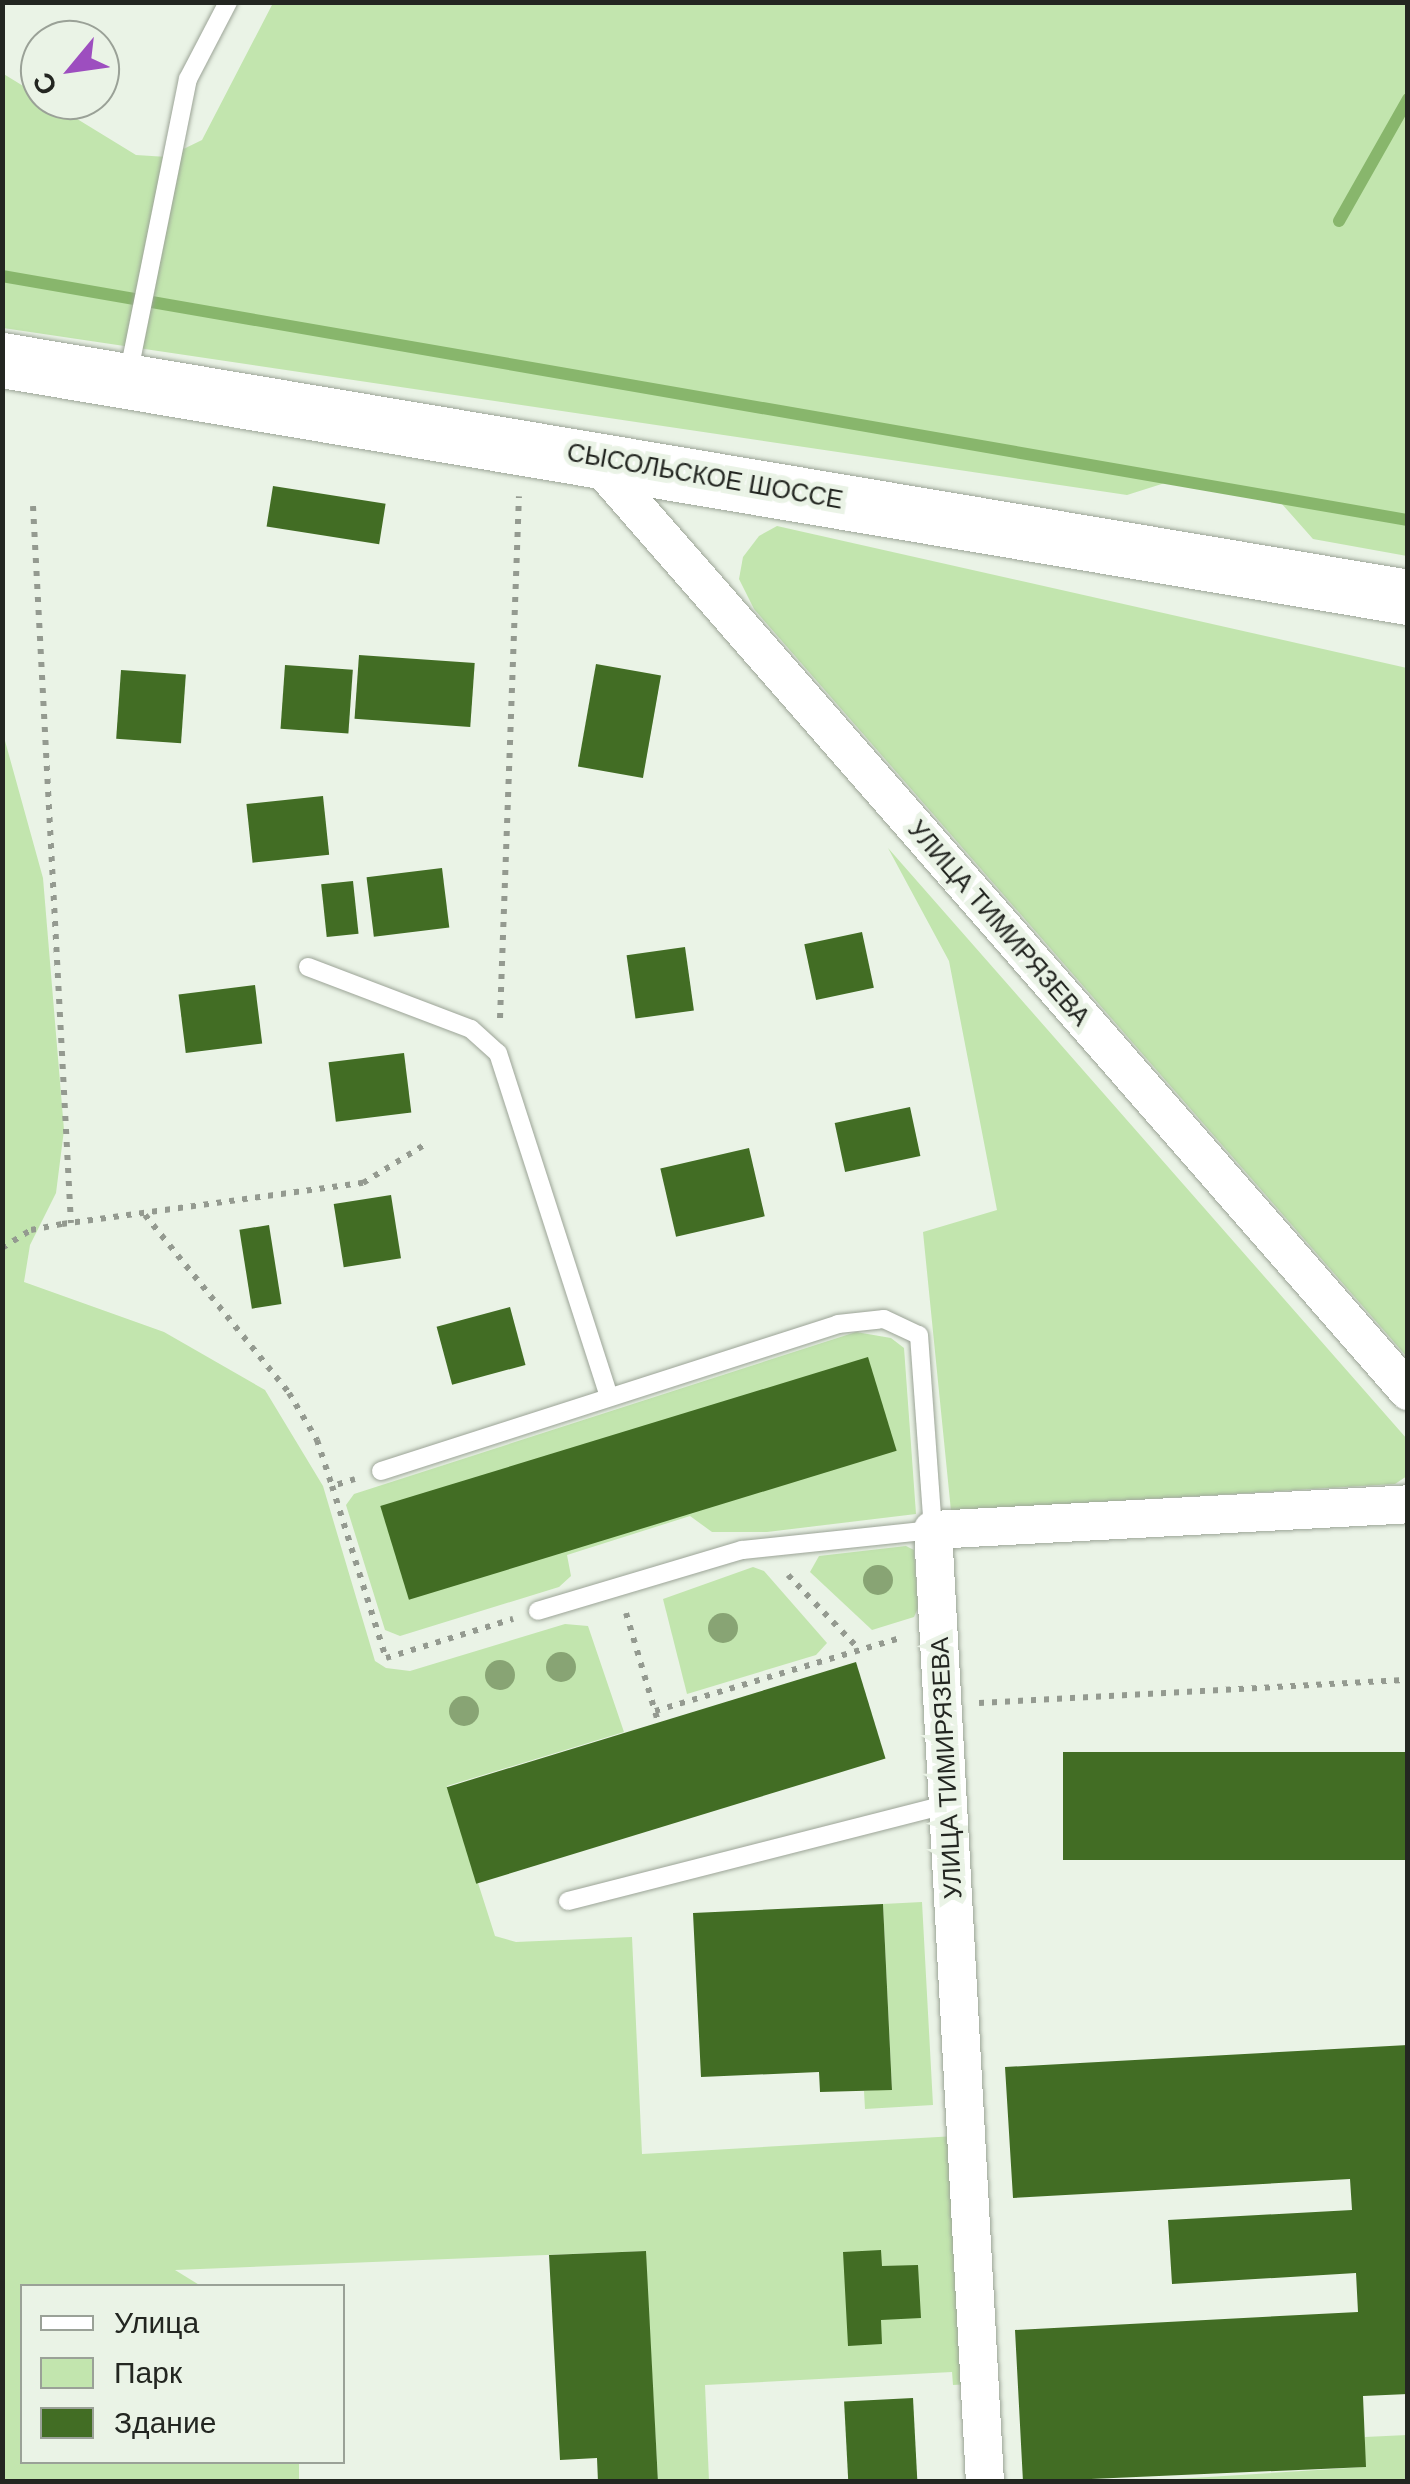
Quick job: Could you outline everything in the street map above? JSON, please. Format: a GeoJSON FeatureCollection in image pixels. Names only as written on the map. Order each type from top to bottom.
{"type":"FeatureCollection","features":[{"type":"Feature","properties":{"kind":"highway","name":"СЫСОЛЬСКОЕ ШОССЕ"},"geometry":{"type":"LineString","coordinates":[[2,360],[521,444],[1408,597]]}},
{"type":"Feature","properties":{"kind":"street","name":"УЛИЦА ТИМИРЯЗЕВА"},"geometry":{"type":"LineString","coordinates":[[591,456],[1408,1391]]}},
{"type":"Feature","properties":{"kind":"street"},"geometry":{"type":"LineString","coordinates":[[933,1530],[1408,1504]]}},
{"type":"Feature","properties":{"kind":"street","name":"УЛИЦА ТИМИРЯЗЕВА"},"geometry":{"type":"LineString","coordinates":[[933,1530],[984,2482]]}},
{"type":"Feature","properties":{"kind":"lane"},"geometry":{"type":"LineString","coordinates":[[127,379],[188,78],[228,2]]}},
{"type":"Feature","properties":{"kind":"lane"},"geometry":{"type":"LineString","coordinates":[[308,967],[471,1030],[498,1053],[609,1397]]}},
{"type":"Feature","properties":{"kind":"lane"},"geometry":{"type":"LineString","coordinates":[[381,1470],[838,1324],[884,1318],[919,1335],[933,1530],[762,1548],[538,1611]]}},
{"type":"Feature","properties":{"kind":"lane"},"geometry":{"type":"LineString","coordinates":[[568,1901],[948,1804]]}},
{"type":"Feature","properties":{"kind":"path"},"geometry":{"type":"LineString","coordinates":[[498,1053],[521,444]]}},
{"type":"Feature","properties":{"kind":"path"},"geometry":{"type":"LineString","coordinates":[[32,506],[71,1223]]}},
{"type":"Feature","properties":{"kind":"path"},"geometry":{"type":"LineString","coordinates":[[2,1248],[32,1230],[71,1223],[351,1186],[394,1168],[424,1145]]}},
{"type":"Feature","properties":{"kind":"path"},"geometry":{"type":"LineString","coordinates":[[144,1214],[288,1393],[316,1440],[386,1658],[538,1611]]}},
{"type":"Feature","properties":{"kind":"path"},"geometry":{"type":"LineString","coordinates":[[332,1486],[381,1470]]}},
{"type":"Feature","properties":{"kind":"path"},"geometry":{"type":"LineString","coordinates":[[762,1548],[860,1650]]}},
{"type":"Feature","properties":{"kind":"path"},"geometry":{"type":"LineString","coordinates":[[618,1586],[658,1722]]}},
{"type":"Feature","properties":{"kind":"path"},"geometry":{"type":"LineString","coordinates":[[655,1711],[938,1626]]}},
{"type":"Feature","properties":{"kind":"path"},"geometry":{"type":"LineString","coordinates":[[960,1704],[1408,1680]]}},
{"type":"Feature","properties":{"kind":"green space"},"geometry":{"type":"Polygon","coordinates":[[[273,3],[1407,3],[1407,556],[1313,539],[1274,495],[1168,482],[1127,495],[3,328],[2,73],[20,84],[20,120],[79,120],[136,155],[167,157],[202,140],[273,3]]]}},
{"type":"Feature","properties":{"kind":"green space"},"geometry":{"type":"Polygon","coordinates":[[[777,526],[1407,668],[1407,1357],[754,609],[739,579],[743,557],[759,536],[777,526]]]}},
{"type":"Feature","properties":{"kind":"green space"},"geometry":{"type":"Polygon","coordinates":[[[2,730],[43,878],[64,1130],[56,1193],[30,1245],[24,1282],[164,1332],[265,1390],[323,1486],[375,1661],[386,1668],[410,1671],[565,1624],[588,1626],[624,1732],[447,1786],[495,1936],[516,1942],[632,1937],[642,2154],[956,2136],[970,2384],[953,2385],[952,2372],[705,2385],[709,2481],[658,2481],[645,2251],[175,2270],[198,2284],[20,2284],[20,2464],[299,2464],[299,2481],[3,2481],[2,730]]]}},
{"type":"Feature","properties":{"kind":"green space"},"geometry":{"type":"Polygon","coordinates":[[[888,848],[1407,1439],[1407,1476],[1395,1484],[951,1511],[923,1232],[997,1210],[949,961],[888,848]]]}},
{"type":"Feature","properties":{"kind":"green space"},"geometry":{"type":"Polygon","coordinates":[[[856,1332],[891,1338],[904,1348],[916,1514],[767,1532],[712,1532],[690,1516],[567,1555],[571,1576],[559,1587],[400,1636],[385,1630],[346,1505],[354,1494],[856,1332]]]}},
{"type":"Feature","properties":{"kind":"green space"},"geometry":{"type":"Polygon","coordinates":[[[906,1546],[914,1550],[918,1608],[914,1617],[872,1630],[810,1572],[819,1556],[906,1546]]]}},
{"type":"Feature","properties":{"kind":"green space"},"geometry":{"type":"Polygon","coordinates":[[[753,1567],[764,1571],[827,1643],[816,1655],[687,1694],[663,1599],[753,1567]]]}},
{"type":"Feature","properties":{"kind":"green space"},"geometry":{"type":"Polygon","coordinates":[[[922,1902],[933,2105],[865,2109],[864,2091],[892,2089],[883,1904],[922,1902]]]}},
{"type":"Feature","properties":{"kind":"green space"},"geometry":{"type":"Polygon","coordinates":[[[1407,2435],[1407,2481],[1129,2482],[1365,2467],[1365,2437],[1407,2435]]]}},
{"type":"Feature","properties":{"kind":"building"},"geometry":{"type":"Polygon","coordinates":[[[273,486],[386,504],[379,544],[267,526],[273,486]]]}},
{"type":"Feature","properties":{"kind":"building"},"geometry":{"type":"Polygon","coordinates":[[[359,655],[475,663],[470,727],[355,719],[359,655]]]}},
{"type":"Feature","properties":{"kind":"building"},"geometry":{"type":"Polygon","coordinates":[[[596,664],[661,675],[643,778],[578,766],[596,664]]]}},
{"type":"Feature","properties":{"kind":"building"},"geometry":{"type":"Polygon","coordinates":[[[285,665],[353,670],[348,734],[281,729],[285,665]]]}},
{"type":"Feature","properties":{"kind":"building"},"geometry":{"type":"Polygon","coordinates":[[[121,670],[186,675],[181,743],[116,739],[121,670]]]}},
{"type":"Feature","properties":{"kind":"building"},"geometry":{"type":"Polygon","coordinates":[[[323,796],[329,855],[253,863],[246,804],[323,796]]]}},
{"type":"Feature","properties":{"kind":"building"},"geometry":{"type":"Polygon","coordinates":[[[442,868],[449,928],[374,937],[367,877],[442,868]]]}},
{"type":"Feature","properties":{"kind":"building"},"geometry":{"type":"Polygon","coordinates":[[[353,881],[359,934],[327,937],[321,884],[353,881]]]}},
{"type":"Feature","properties":{"kind":"building"},"geometry":{"type":"Polygon","coordinates":[[[862,932],[874,988],[816,1000],[804,944],[862,932]]]}},
{"type":"Feature","properties":{"kind":"building"},"geometry":{"type":"Polygon","coordinates":[[[685,947],[694,1010],[635,1019],[627,955],[685,947]]]}},
{"type":"Feature","properties":{"kind":"building"},"geometry":{"type":"Polygon","coordinates":[[[255,985],[262,1044],[186,1053],[179,994],[255,985]]]}},
{"type":"Feature","properties":{"kind":"building"},"geometry":{"type":"Polygon","coordinates":[[[404,1053],[411,1113],[336,1122],[329,1062],[404,1053]]]}},
{"type":"Feature","properties":{"kind":"building"},"geometry":{"type":"Polygon","coordinates":[[[910,1107],[920,1156],[845,1172],[835,1123],[910,1107]]]}},
{"type":"Feature","properties":{"kind":"building"},"geometry":{"type":"Polygon","coordinates":[[[749,1148],[765,1216],[676,1237],[660,1168],[749,1148]]]}},
{"type":"Feature","properties":{"kind":"building"},"geometry":{"type":"Polygon","coordinates":[[[391,1195],[401,1258],[344,1267],[334,1204],[391,1195]]]}},
{"type":"Feature","properties":{"kind":"building"},"geometry":{"type":"Polygon","coordinates":[[[269,1225],[282,1304],[252,1309],[239,1230],[269,1225]]]}},
{"type":"Feature","properties":{"kind":"building"},"geometry":{"type":"Polygon","coordinates":[[[510,1307],[526,1365],[452,1385],[437,1327],[510,1307]]]}},
{"type":"Feature","properties":{"kind":"building"},"geometry":{"type":"Polygon","coordinates":[[[868,1357],[897,1451],[409,1600],[380,1506],[868,1357]]]}},
{"type":"Feature","properties":{"kind":"building"},"geometry":{"type":"Polygon","coordinates":[[[856,1662],[886,1759],[476,1884],[447,1787],[856,1662]]]}},
{"type":"Feature","properties":{"kind":"building"},"geometry":{"type":"Polygon","coordinates":[[[1063,1752],[1408,1752],[1408,1860],[1063,1860],[1063,1752]]]}},
{"type":"Feature","properties":{"kind":"building"},"geometry":{"type":"Polygon","coordinates":[[[883,1904],[892,2090],[820,2092],[819,2072],[701,2077],[693,1913],[883,1904]]]}},
{"type":"Feature","properties":{"kind":"building"},"geometry":{"type":"Polygon","coordinates":[[[1408,2045],[1408,2394],[1363,2396],[1366,2467],[1023,2482],[1015,2330],[1358,2312],[1356,2273],[1172,2284],[1168,2220],[1352,2210],[1350,2179],[1013,2198],[1005,2067],[1408,2045]]]}},
{"type":"Feature","properties":{"kind":"building"},"geometry":{"type":"Polygon","coordinates":[[[881,2250],[882,2266],[918,2265],[921,2318],[881,2320],[882,2344],[848,2346],[843,2252],[881,2250]]]}},
{"type":"Feature","properties":{"kind":"building"},"geometry":{"type":"Polygon","coordinates":[[[646,2251],[658,2482],[598,2482],[597,2458],[560,2460],[549,2255],[646,2251]]]}},
{"type":"Feature","properties":{"kind":"building"},"geometry":{"type":"Polygon","coordinates":[[[913,2398],[917,2480],[848,2482],[844,2402],[913,2398]]]}},
{"type":"Feature","properties":{"kind":"waterway"},"geometry":{"type":"LineString","coordinates":[[1339,221],[1408,99]]}},
{"type":"Feature","properties":{"kind":"waterway"},"geometry":{"type":"LineString","coordinates":[[2,276],[1408,520]]}}]}
